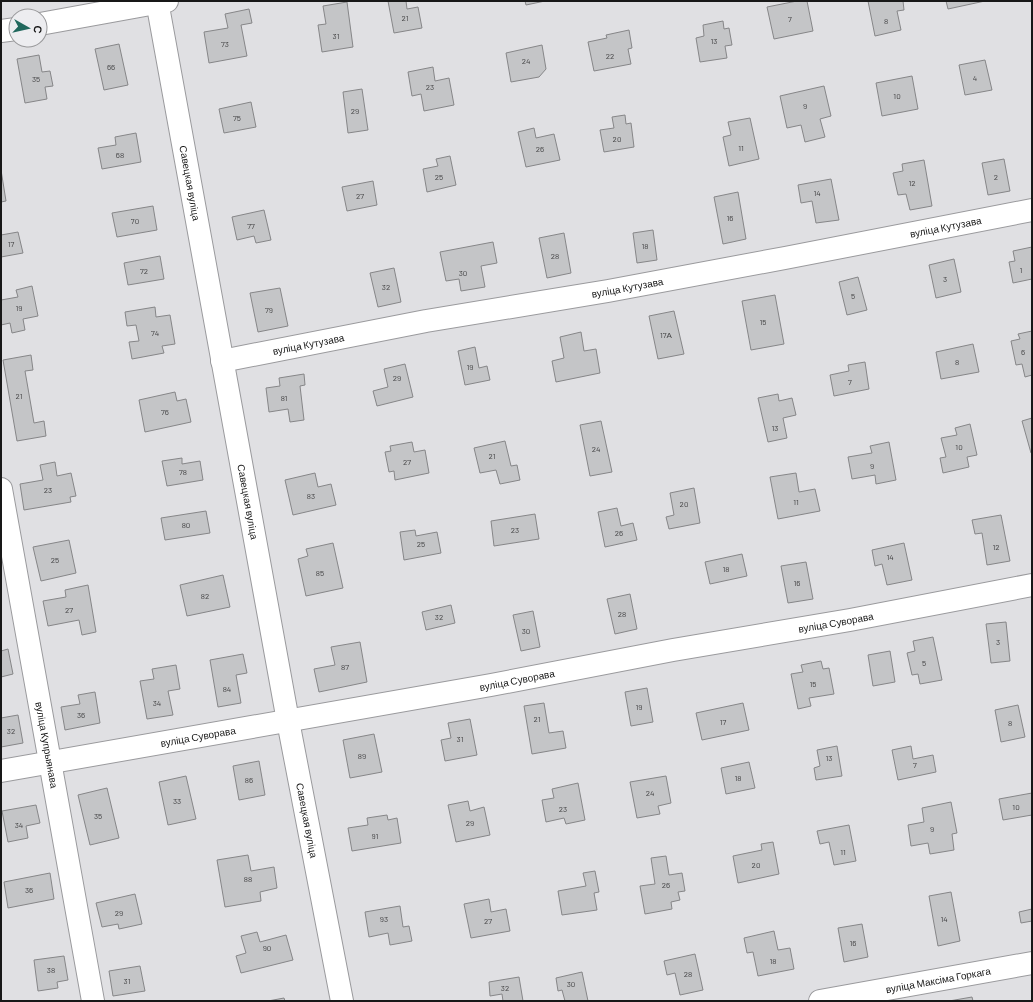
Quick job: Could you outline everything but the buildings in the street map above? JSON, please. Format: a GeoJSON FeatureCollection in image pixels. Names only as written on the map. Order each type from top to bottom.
{"type":"FeatureCollection","features":[{"type":"Feature","properties":{"kind":"street"},"geometry":{"type":"LineString","coordinates":[[48,23],[161,2]]}},
{"type":"Feature","properties":{"kind":"street","name":"Савецкая вуліца"},"geometry":{"type":"LineString","coordinates":[[161,2],[222,361],[288,721],[342,1001]]}},
{"type":"Feature","properties":{"kind":"street","name":"вуліца Кутузава"},"geometry":{"type":"LineString","coordinates":[[222,361],[426,321],[608,291],[786,258],[1032,210]]}},
{"type":"Feature","properties":{"kind":"street","name":"вуліца Купрыянава"},"geometry":{"type":"LineString","coordinates":[[1,489],[93,1001]]}},
{"type":"Feature","properties":{"kind":"street","name":"вуліца Суворава"},"geometry":{"type":"LineString","coordinates":[[1,771],[50,761],[491,685],[673,650],[850,620],[1032,585]]}},
{"type":"Feature","properties":{"kind":"street","name":"вуліца Максіма Горкага"},"geometry":{"type":"LineString","coordinates":[[820,1001],[1032,963]]}}]}
